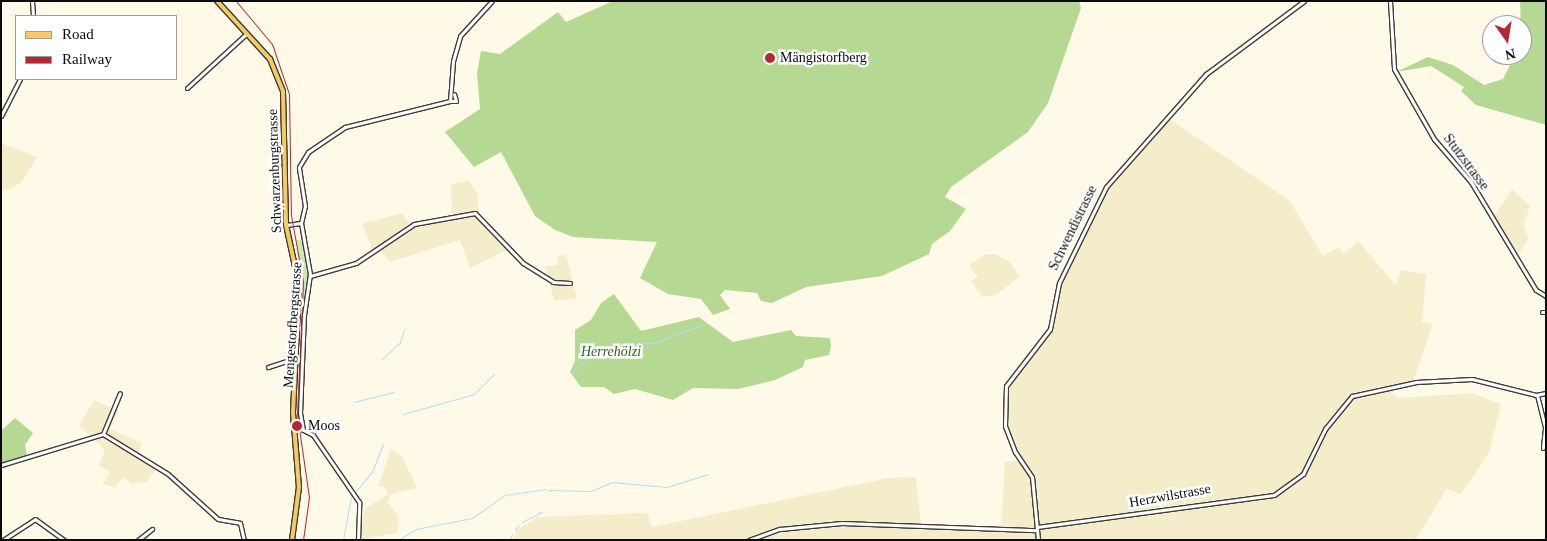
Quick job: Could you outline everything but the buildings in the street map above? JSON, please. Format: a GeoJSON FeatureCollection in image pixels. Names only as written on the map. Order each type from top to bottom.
{"type":"FeatureCollection","features":[{"type":"Feature","properties":{"kind":"main road","name":"Schwarzenburgstrasse"},"geometry":{"type":"LineString","coordinates":[[218,1],[274,64],[282,87],[286,225],[299,280],[293,414],[299,487],[292,540]]}},
{"type":"Feature","properties":{"kind":"street"},"geometry":{"type":"LineString","coordinates":[[32,1],[32,15]]}},
{"type":"Feature","properties":{"kind":"street","name":"Mengestorfbergstrasse"},"geometry":{"type":"LineString","coordinates":[[358,540],[357,499],[313,435],[303,430],[300,394],[310,276],[301,223],[305,200],[298,170],[314,148],[352,124],[456,101],[452,66],[458,42],[492,1]]}},
{"type":"Feature","properties":{"kind":"street","name":"Schwendistrasse"},"geometry":{"type":"LineString","coordinates":[[1038,540],[1032,477],[1009,440],[1003,395],[1050,329],[1059,283],[1099,198],[1198,81],[1304,1]]}},
{"type":"Feature","properties":{"kind":"street","name":"Stutzstrasse"},"geometry":{"type":"LineString","coordinates":[[1390,1],[1394,69],[1434,139],[1471,182],[1536,290],[1546,296]]}},
{"type":"Feature","properties":{"kind":"street"},"geometry":{"type":"LineString","coordinates":[[187,88],[247,33]]}},
{"type":"Feature","properties":{"kind":"street"},"geometry":{"type":"LineString","coordinates":[[1,116],[19,80]]}},
{"type":"Feature","properties":{"kind":"street"},"geometry":{"type":"LineString","coordinates":[[310,276],[356,264],[414,224],[475,213],[523,263],[553,282],[570,283]]}},
{"type":"Feature","properties":{"kind":"street"},"geometry":{"type":"LineString","coordinates":[[286,225],[301,223]]}},
{"type":"Feature","properties":{"kind":"street"},"geometry":{"type":"LineString","coordinates":[[268,367],[295,358]]}},
{"type":"Feature","properties":{"kind":"street","name":"Herzwilstrasse"},"geometry":{"type":"LineString","coordinates":[[749,540],[780,529],[842,523],[1037,528],[1274,494],[1304,474],[1325,429],[1352,396],[1419,382],[1472,379],[1537,396]]}},
{"type":"Feature","properties":{"kind":"street"},"geometry":{"type":"LineString","coordinates":[[103,434],[120,393]]}},
{"type":"Feature","properties":{"kind":"street"},"geometry":{"type":"LineString","coordinates":[[1543,448],[1545,428],[1537,396],[1546,393]]}},
{"type":"Feature","properties":{"kind":"street"},"geometry":{"type":"LineString","coordinates":[[1,465],[64,449],[77,438],[103,434],[168,474],[218,519],[240,523],[244,540]]}},
{"type":"Feature","properties":{"kind":"street"},"geometry":{"type":"LineString","coordinates":[[3,540],[35,518],[64,540]]}},
{"type":"Feature","properties":{"kind":"street"},"geometry":{"type":"LineString","coordinates":[[138,540],[152,529]]}},
{"type":"Feature","properties":{"kind":"shaded area"},"geometry":{"type":"Polygon","coordinates":[[[1168,118],[1290,201],[1323,256],[1338,247],[1344,253],[1358,241],[1396,285],[1401,270],[1426,274],[1422,322],[1433,324],[1413,381],[1391,392],[1398,398],[1472,393],[1501,404],[1489,453],[1461,494],[1447,489],[1415,540],[513,540],[517,530],[537,517],[647,513],[652,527],[889,478],[916,477],[921,527],[1001,530],[1005,462],[1021,460],[1007,431],[1005,391],[1050,331],[1061,281],[1105,192],[1168,118]]]}},
{"type":"Feature","properties":{"kind":"shaded area"},"geometry":{"type":"Polygon","coordinates":[[[1,143],[37,157],[22,182],[10,189],[1,190],[1,143]]]}},
{"type":"Feature","properties":{"kind":"shaded area"},"geometry":{"type":"Polygon","coordinates":[[[469,181],[478,195],[478,215],[507,250],[470,268],[460,240],[390,262],[381,251],[374,254],[362,224],[402,213],[410,225],[452,215],[451,184],[469,181]]]}},
{"type":"Feature","properties":{"kind":"shaded area"},"geometry":{"type":"Polygon","coordinates":[[[1512,189],[1530,206],[1524,224],[1528,239],[1516,258],[1492,219],[1512,189]]]}},
{"type":"Feature","properties":{"kind":"shaded area"},"geometry":{"type":"Polygon","coordinates":[[[995,254],[1010,262],[1019,277],[996,295],[982,297],[971,281],[978,277],[969,266],[984,255],[995,254]]]}},
{"type":"Feature","properties":{"kind":"shaded area"},"geometry":{"type":"Polygon","coordinates":[[[566,255],[577,299],[554,300],[545,266],[558,265],[557,256],[566,255]]]}},
{"type":"Feature","properties":{"kind":"shaded area"},"geometry":{"type":"Polygon","coordinates":[[[94,400],[119,411],[110,429],[142,443],[137,455],[157,468],[146,482],[132,484],[123,478],[114,488],[103,483],[110,472],[99,465],[105,450],[79,426],[94,400]]]}},
{"type":"Feature","properties":{"kind":"shaded area"},"geometry":{"type":"Polygon","coordinates":[[[391,449],[402,456],[417,488],[391,494],[388,503],[399,517],[397,533],[358,540],[360,512],[387,495],[386,487],[378,486],[391,449]]]}},
{"type":"Feature","properties":{"kind":"green space"},"geometry":{"type":"Polygon","coordinates":[[[613,1],[1079,1],[1081,8],[1048,103],[1028,132],[951,187],[945,197],[966,209],[950,231],[932,244],[929,254],[882,276],[806,287],[772,303],[761,301],[757,293],[725,290],[720,295],[730,309],[713,315],[701,299],[668,294],[640,278],[657,242],[573,237],[555,230],[535,216],[501,152],[474,167],[445,132],[480,109],[477,73],[481,51],[500,54],[558,12],[566,22],[613,1]]]}},
{"type":"Feature","properties":{"kind":"green space"},"geometry":{"type":"Polygon","coordinates":[[[1520,1],[1546,1],[1546,125],[1476,105],[1461,91],[1464,87],[1431,66],[1396,72],[1428,57],[1453,65],[1484,85],[1503,79],[1510,65],[1532,65],[1532,15],[1521,15],[1520,1]]]}},
{"type":"Feature","properties":{"kind":"green space"},"geometry":{"type":"Polygon","coordinates":[[[296,240],[304,240],[309,268],[304,306],[296,240]]]}},
{"type":"Feature","properties":{"kind":"green space","name":"Herrehölzi"},"geometry":{"type":"Polygon","coordinates":[[[614,294],[641,331],[699,317],[733,342],[791,330],[796,336],[830,338],[829,355],[805,360],[803,367],[775,380],[738,389],[693,388],[673,400],[635,389],[614,394],[604,387],[581,387],[570,372],[575,361],[575,330],[591,320],[601,303],[614,294]]]}},
{"type":"Feature","properties":{"kind":"green space"},"geometry":{"type":"Polygon","coordinates":[[[15,418],[33,433],[25,445],[27,455],[1,465],[1,431],[15,418]]]}},
{"type":"Feature","properties":{"kind":"waterway"},"geometry":{"type":"LineString","coordinates":[[571,374],[585,360],[615,345],[654,343],[702,325]]}},
{"type":"Feature","properties":{"kind":"waterway"},"geometry":{"type":"LineString","coordinates":[[381,360],[400,342],[404,330]]}},
{"type":"Feature","properties":{"kind":"waterway"},"geometry":{"type":"LineString","coordinates":[[403,414],[474,394],[494,374]]}},
{"type":"Feature","properties":{"kind":"waterway"},"geometry":{"type":"LineString","coordinates":[[354,402],[394,392]]}},
{"type":"Feature","properties":{"kind":"waterway"},"geometry":{"type":"LineString","coordinates":[[356,491],[372,472],[383,444]]}},
{"type":"Feature","properties":{"kind":"waterway"},"geometry":{"type":"LineString","coordinates":[[548,490],[591,491],[612,482],[667,487],[708,474]]}},
{"type":"Feature","properties":{"kind":"waterway"},"geometry":{"type":"LineString","coordinates":[[398,540],[416,529],[472,518],[505,495],[546,489]]}},
{"type":"Feature","properties":{"kind":"waterway"},"geometry":{"type":"LineString","coordinates":[[343,540],[351,497]]}},
{"type":"Feature","properties":{"kind":"waterway"},"geometry":{"type":"LineString","coordinates":[[522,522],[542,512]]}},
{"type":"Feature","properties":{"kind":"waterway"},"geometry":{"type":"LineString","coordinates":[[515,530],[519,525]]}},
{"type":"Feature","properties":{"kind":"waterway"},"geometry":{"type":"LineString","coordinates":[[510,540],[512,534]]}},
{"type":"Feature","properties":{"kind":"railway"},"geometry":{"type":"LineString","coordinates":[[236,1],[272,44],[289,94],[291,215],[303,282],[297,414],[309,497],[303,540]]}},
{"type":"Feature","properties":{"kind":"place","name":"Mängistorfberg"},"geometry":{"type":"Point","coordinates":[770,58]}},
{"type":"Feature","properties":{"kind":"place","name":"Moos"},"geometry":{"type":"Point","coordinates":[297,426]}}]}
